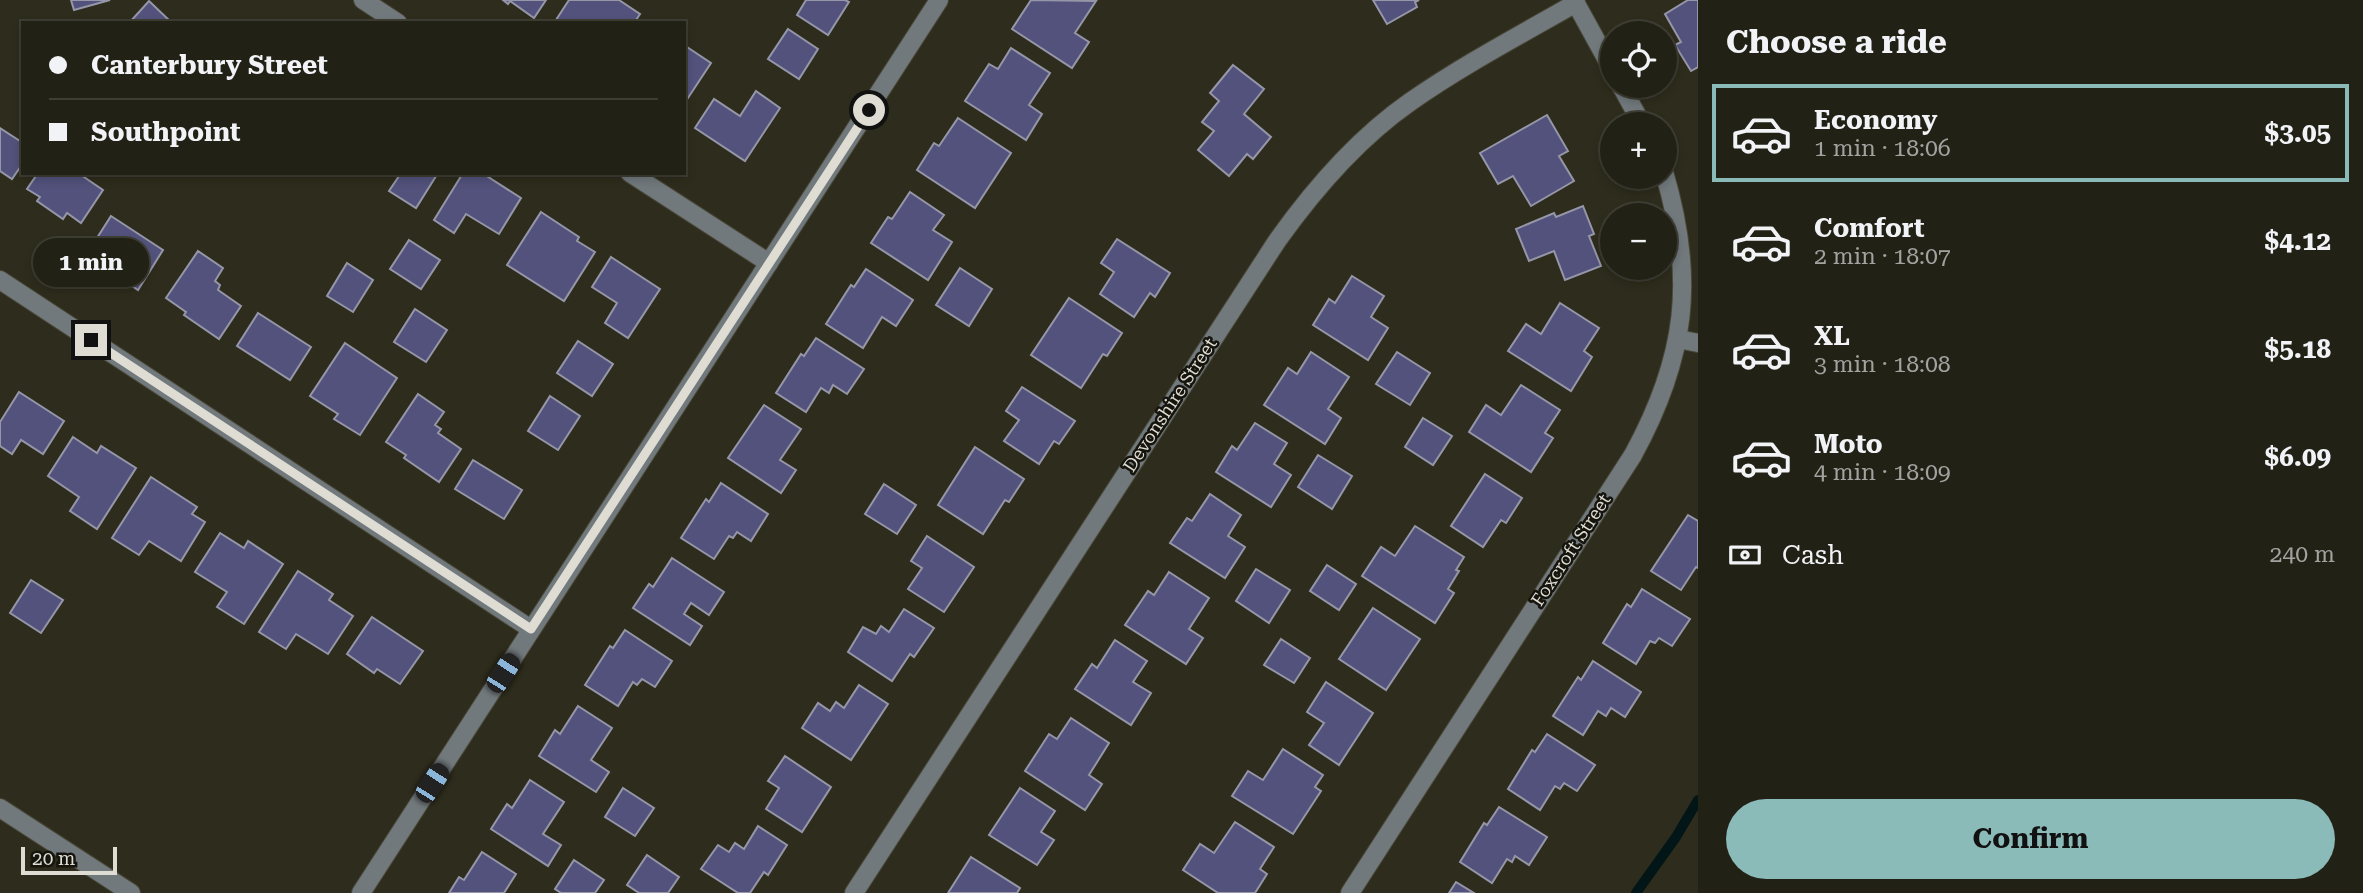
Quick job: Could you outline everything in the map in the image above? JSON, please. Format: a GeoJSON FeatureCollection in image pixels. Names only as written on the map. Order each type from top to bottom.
{"type":"FeatureCollection","features":[{"type":"Feature","properties":{"kind":"street"},"geometry":{"type":"LineString","coordinates":[[363,0],[395,21]]}},
{"type":"Feature","properties":{"kind":"street"},"geometry":{"type":"LineString","coordinates":[[361,893],[939,0]]}},
{"type":"Feature","properties":{"kind":"street"},"geometry":{"type":"LineString","coordinates":[[1575,1],[1600,47]]}},
{"type":"Feature","properties":{"kind":"street","name":"Devonshire Street"},"geometry":{"type":"LineString","coordinates":[[854,893],[1302,205],[1352,150],[1408,103],[1575,1]]}},
{"type":"Feature","properties":{"kind":"street"},"geometry":{"type":"LineString","coordinates":[[633,175],[769,263]]}},
{"type":"Feature","properties":{"kind":"street","name":"Foxcroft Street"},"geometry":{"type":"LineString","coordinates":[[1350,893],[1633,455],[1654,415],[1670,375],[1690,258],[1669,189]]}},
{"type":"Feature","properties":{"kind":"street"},"geometry":{"type":"LineString","coordinates":[[0,280],[531,629]]}},
{"type":"Feature","properties":{"kind":"street"},"geometry":{"type":"LineString","coordinates":[[1678,339],[1698,343]]}},
{"type":"Feature","properties":{"kind":"street"},"geometry":{"type":"LineString","coordinates":[[0,808],[131,893]]}},
{"type":"Feature","properties":{"kind":"building"},"geometry":{"type":"Polygon","coordinates":[[[71,0],[110,0],[74,10],[71,0]]]}},
{"type":"Feature","properties":{"kind":"building"},"geometry":{"type":"Polygon","coordinates":[[[503,0],[546,0],[534,18],[510,1],[508,4],[503,0]]]}},
{"type":"Feature","properties":{"kind":"building"},"geometry":{"type":"Polygon","coordinates":[[[569,0],[619,0],[640,14],[635,21],[555,21],[569,0]]]}},
{"type":"Feature","properties":{"kind":"building"},"geometry":{"type":"Polygon","coordinates":[[[806,0],[849,2],[828,35],[797,15],[806,0]]]}},
{"type":"Feature","properties":{"kind":"building"},"geometry":{"type":"Polygon","coordinates":[[[1031,0],[1096,1],[1075,33],[1089,42],[1072,68],[1012,29],[1031,0]]]}},
{"type":"Feature","properties":{"kind":"building"},"geometry":{"type":"Polygon","coordinates":[[[1373,0],[1419,0],[1415,2],[1417,7],[1387,24],[1373,0]]]}},
{"type":"Feature","properties":{"kind":"building"},"geometry":{"type":"Polygon","coordinates":[[[1688,0],[1698,0],[1698,67],[1691,71],[1677,48],[1677,44],[1681,42],[1677,35],[1677,21],[1669,21],[1665,14],[1688,0]]]}},
{"type":"Feature","properties":{"kind":"building"},"geometry":{"type":"Polygon","coordinates":[[[149,1],[170,21],[131,21],[149,1]]]}},
{"type":"Feature","properties":{"kind":"building"},"geometry":{"type":"Polygon","coordinates":[[[788,29],[818,49],[799,79],[768,59],[788,29]]]}},
{"type":"Feature","properties":{"kind":"building"},"geometry":{"type":"Polygon","coordinates":[[[686,46],[711,63],[686,101],[686,46]]]}},
{"type":"Feature","properties":{"kind":"building"},"geometry":{"type":"Polygon","coordinates":[[[1011,48],[1050,73],[1029,105],[1042,114],[1026,140],[965,101],[989,64],[998,69],[1011,48]]]}},
{"type":"Feature","properties":{"kind":"building"},"geometry":{"type":"Polygon","coordinates":[[[1233,65],[1264,89],[1244,114],[1271,137],[1253,159],[1247,154],[1229,176],[1198,150],[1214,131],[1202,122],[1219,101],[1210,93],[1233,65]]]}},
{"type":"Feature","properties":{"kind":"building"},"geometry":{"type":"Polygon","coordinates":[[[756,91],[780,108],[745,161],[695,128],[714,99],[740,116],[756,91]]]}},
{"type":"Feature","properties":{"kind":"building"},"geometry":{"type":"Polygon","coordinates":[[[1547,115],[1568,151],[1559,156],[1574,181],[1531,206],[1513,176],[1498,184],[1480,153],[1547,115]]]}},
{"type":"Feature","properties":{"kind":"building"},"geometry":{"type":"Polygon","coordinates":[[[958,118],[1011,153],[975,208],[917,170],[934,143],[939,146],[958,118]]]}},
{"type":"Feature","properties":{"kind":"building"},"geometry":{"type":"Polygon","coordinates":[[[0,128],[21,142],[21,166],[12,179],[0,171],[0,128]]]}},
{"type":"Feature","properties":{"kind":"building"},"geometry":{"type":"Polygon","coordinates":[[[37,175],[81,175],[103,190],[81,223],[67,213],[63,219],[37,201],[40,197],[27,189],[37,175]]]}},
{"type":"Feature","properties":{"kind":"building"},"geometry":{"type":"Polygon","coordinates":[[[437,175],[416,208],[389,191],[399,176],[437,175]]]}},
{"type":"Feature","properties":{"kind":"building"},"geometry":{"type":"Polygon","coordinates":[[[462,175],[485,175],[521,198],[499,234],[466,214],[454,233],[434,220],[462,175]]]}},
{"type":"Feature","properties":{"kind":"building"},"geometry":{"type":"Polygon","coordinates":[[[910,192],[944,215],[933,230],[952,242],[928,280],[871,243],[888,217],[892,219],[910,192]]]}},
{"type":"Feature","properties":{"kind":"building"},"geometry":{"type":"Polygon","coordinates":[[[1583,206],[1594,234],[1589,236],[1600,266],[1565,280],[1554,251],[1529,261],[1516,229],[1554,213],[1556,217],[1583,206]]]}},
{"type":"Feature","properties":{"kind":"building"},"geometry":{"type":"Polygon","coordinates":[[[541,212],[579,237],[577,241],[595,252],[564,301],[507,265],[541,212]]]}},
{"type":"Feature","properties":{"kind":"building"},"geometry":{"type":"Polygon","coordinates":[[[111,216],[163,250],[138,290],[113,273],[117,266],[90,249],[111,216]]]}},
{"type":"Feature","properties":{"kind":"building"},"geometry":{"type":"Polygon","coordinates":[[[1117,239],[1170,273],[1155,297],[1150,293],[1134,317],[1100,294],[1114,272],[1101,263],[1117,239]]]}},
{"type":"Feature","properties":{"kind":"building"},"geometry":{"type":"Polygon","coordinates":[[[409,240],[440,260],[421,289],[390,269],[409,240]]]}},
{"type":"Feature","properties":{"kind":"building"},"geometry":{"type":"Polygon","coordinates":[[[198,251],[223,268],[215,281],[220,285],[218,290],[241,306],[219,339],[184,315],[186,312],[166,298],[198,251]]]}},
{"type":"Feature","properties":{"kind":"building"},"geometry":{"type":"Polygon","coordinates":[[[611,257],[660,289],[628,338],[605,323],[617,303],[592,287],[611,257]]]}},
{"type":"Feature","properties":{"kind":"building"},"geometry":{"type":"Polygon","coordinates":[[[347,263],[373,280],[353,312],[327,296],[347,263]]]}},
{"type":"Feature","properties":{"kind":"building"},"geometry":{"type":"Polygon","coordinates":[[[960,268],[992,289],[969,326],[936,305],[960,268]]]}},
{"type":"Feature","properties":{"kind":"building"},"geometry":{"type":"Polygon","coordinates":[[[866,269],[913,300],[896,326],[882,317],[863,348],[826,324],[851,285],[854,287],[866,269]]]}},
{"type":"Feature","properties":{"kind":"building"},"geometry":{"type":"Polygon","coordinates":[[[1352,276],[1384,296],[1371,317],[1388,328],[1368,360],[1313,325],[1329,299],[1335,303],[1352,276]]]}},
{"type":"Feature","properties":{"kind":"building"},"geometry":{"type":"Polygon","coordinates":[[[1069,298],[1122,333],[1107,356],[1103,354],[1081,388],[1031,355],[1069,298]]]}},
{"type":"Feature","properties":{"kind":"building"},"geometry":{"type":"Polygon","coordinates":[[[1560,303],[1599,328],[1584,351],[1592,357],[1571,391],[1508,351],[1526,324],[1541,334],[1560,303]]]}},
{"type":"Feature","properties":{"kind":"building"},"geometry":{"type":"Polygon","coordinates":[[[415,309],[447,330],[426,362],[394,342],[415,309]]]}},
{"type":"Feature","properties":{"kind":"building"},"geometry":{"type":"Polygon","coordinates":[[[258,313],[311,347],[290,380],[237,346],[258,313]]]}},
{"type":"Feature","properties":{"kind":"building"},"geometry":{"type":"Polygon","coordinates":[[[816,338],[864,369],[847,394],[833,385],[829,393],[821,388],[806,412],[776,393],[801,354],[804,356],[816,338]]]}},
{"type":"Feature","properties":{"kind":"building"},"geometry":{"type":"Polygon","coordinates":[[[578,341],[613,364],[592,396],[557,373],[578,341]]]}},
{"type":"Feature","properties":{"kind":"building"},"geometry":{"type":"Polygon","coordinates":[[[345,343],[397,378],[360,435],[334,419],[338,414],[310,396],[345,343]]]}},
{"type":"Feature","properties":{"kind":"building"},"geometry":{"type":"Polygon","coordinates":[[[1311,352],[1349,377],[1328,409],[1341,418],[1325,444],[1264,405],[1288,368],[1297,374],[1311,352]]]}},
{"type":"Feature","properties":{"kind":"building"},"geometry":{"type":"Polygon","coordinates":[[[1397,352],[1430,373],[1410,405],[1376,384],[1397,352]]]}},
{"type":"Feature","properties":{"kind":"building"},"geometry":{"type":"Polygon","coordinates":[[[1521,385],[1560,410],[1545,433],[1553,438],[1531,472],[1469,432],[1486,405],[1501,415],[1521,385]]]}},
{"type":"Feature","properties":{"kind":"building"},"geometry":{"type":"Polygon","coordinates":[[[1022,387],[1075,421],[1059,444],[1054,441],[1039,464],[1004,441],[1019,420],[1006,411],[1022,387]]]}},
{"type":"Feature","properties":{"kind":"building"},"geometry":{"type":"Polygon","coordinates":[[[19,392],[64,421],[43,454],[21,440],[12,454],[0,446],[0,422],[19,392]]]}},
{"type":"Feature","properties":{"kind":"building"},"geometry":{"type":"Polygon","coordinates":[[[418,394],[444,412],[435,425],[441,429],[438,433],[461,449],[439,482],[386,442],[418,394]]]}},
{"type":"Feature","properties":{"kind":"building"},"geometry":{"type":"Polygon","coordinates":[[[550,396],[580,416],[558,450],[528,431],[550,396]]]}},
{"type":"Feature","properties":{"kind":"building"},"geometry":{"type":"Polygon","coordinates":[[[764,405],[801,429],[780,460],[796,470],[781,493],[728,458],[764,405]]]}},
{"type":"Feature","properties":{"kind":"building"},"geometry":{"type":"Polygon","coordinates":[[[1423,418],[1452,436],[1433,465],[1405,447],[1423,418]]]}},
{"type":"Feature","properties":{"kind":"building"},"geometry":{"type":"Polygon","coordinates":[[[1255,423],[1287,443],[1274,464],[1291,475],[1271,507],[1216,472],[1232,446],[1237,450],[1255,423]]]}},
{"type":"Feature","properties":{"kind":"building"},"geometry":{"type":"Polygon","coordinates":[[[73,437],[97,453],[101,446],[136,468],[97,529],[70,511],[79,497],[48,476],[73,437]]]}},
{"type":"Feature","properties":{"kind":"building"},"geometry":{"type":"Polygon","coordinates":[[[975,447],[1024,479],[1009,502],[1005,500],[983,534],[938,505],[975,447]]]}},
{"type":"Feature","properties":{"kind":"building"},"geometry":{"type":"Polygon","coordinates":[[[1318,455],[1352,476],[1332,509],[1298,487],[1318,455]]]}},
{"type":"Feature","properties":{"kind":"building"},"geometry":{"type":"Polygon","coordinates":[[[473,460],[522,490],[504,519],[455,489],[473,460]]]}},
{"type":"Feature","properties":{"kind":"building"},"geometry":{"type":"Polygon","coordinates":[[[1485,474],[1522,498],[1506,523],[1501,520],[1483,547],[1451,526],[1485,474]]]}},
{"type":"Feature","properties":{"kind":"building"},"geometry":{"type":"Polygon","coordinates":[[[151,477],[197,507],[192,514],[205,522],[181,561],[149,541],[139,555],[112,538],[151,477]]]}},
{"type":"Feature","properties":{"kind":"building"},"geometry":{"type":"Polygon","coordinates":[[[721,483],[768,514],[751,541],[737,532],[733,538],[729,536],[714,559],[681,538],[706,499],[709,502],[721,483]]]}},
{"type":"Feature","properties":{"kind":"building"},"geometry":{"type":"Polygon","coordinates":[[[884,484],[916,505],[897,534],[865,514],[884,484]]]}},
{"type":"Feature","properties":{"kind":"building"},"geometry":{"type":"Polygon","coordinates":[[[1210,494],[1241,515],[1228,536],[1245,547],[1225,578],[1170,543],[1187,518],[1192,521],[1210,494]]]}},
{"type":"Feature","properties":{"kind":"building"},"geometry":{"type":"Polygon","coordinates":[[[1688,515],[1698,521],[1698,568],[1696,567],[1681,590],[1651,571],[1688,515]]]}},
{"type":"Feature","properties":{"kind":"building"},"geometry":{"type":"Polygon","coordinates":[[[1415,526],[1464,557],[1448,589],[1454,593],[1435,623],[1362,576],[1381,547],[1395,556],[1415,526]]]}},
{"type":"Feature","properties":{"kind":"building"},"geometry":{"type":"Polygon","coordinates":[[[220,533],[244,548],[248,541],[283,564],[244,624],[217,607],[227,592],[195,572],[220,533]]]}},
{"type":"Feature","properties":{"kind":"building"},"geometry":{"type":"Polygon","coordinates":[[[927,536],[974,567],[944,612],[908,589],[922,568],[911,561],[927,536]]]}},
{"type":"Feature","properties":{"kind":"building"},"geometry":{"type":"Polygon","coordinates":[[[672,558],[724,592],[709,615],[691,603],[684,614],[702,626],[690,645],[633,608],[649,584],[653,587],[672,558]]]}},
{"type":"Feature","properties":{"kind":"building"},"geometry":{"type":"Polygon","coordinates":[[[1327,565],[1356,584],[1339,610],[1310,591],[1327,565]]]}},
{"type":"Feature","properties":{"kind":"building"},"geometry":{"type":"Polygon","coordinates":[[[1256,569],[1290,590],[1269,623],[1236,601],[1256,569]]]}},
{"type":"Feature","properties":{"kind":"building"},"geometry":{"type":"Polygon","coordinates":[[[298,571],[333,594],[329,600],[353,616],[328,654],[296,634],[286,649],[259,632],[298,571]]]}},
{"type":"Feature","properties":{"kind":"building"},"geometry":{"type":"Polygon","coordinates":[[[1169,572],[1209,598],[1189,629],[1203,638],[1186,664],[1125,625],[1148,591],[1154,595],[1169,572]]]}},
{"type":"Feature","properties":{"kind":"building"},"geometry":{"type":"Polygon","coordinates":[[[31,580],[63,600],[41,633],[10,613],[31,580]]]}},
{"type":"Feature","properties":{"kind":"building"},"geometry":{"type":"Polygon","coordinates":[[[1642,589],[1690,619],[1672,646],[1659,638],[1655,643],[1650,641],[1636,664],[1603,643],[1627,604],[1631,607],[1642,589]]]}},
{"type":"Feature","properties":{"kind":"building"},"geometry":{"type":"Polygon","coordinates":[[[1373,608],[1420,639],[1386,690],[1339,659],[1373,608]]]}},
{"type":"Feature","properties":{"kind":"building"},"geometry":{"type":"Polygon","coordinates":[[[904,609],[934,628],[914,657],[910,654],[892,681],[848,652],[863,627],[876,634],[881,626],[889,632],[904,609]]]}},
{"type":"Feature","properties":{"kind":"building"},"geometry":{"type":"Polygon","coordinates":[[[372,617],[423,651],[400,684],[377,669],[374,673],[347,654],[372,617]]]}},
{"type":"Feature","properties":{"kind":"building"},"geometry":{"type":"Polygon","coordinates":[[[625,630],[672,661],[655,687],[642,679],[637,685],[633,682],[618,706],[585,685],[610,646],[613,648],[625,630]]]}},
{"type":"Feature","properties":{"kind":"building"},"geometry":{"type":"Polygon","coordinates":[[[1281,639],[1310,658],[1294,683],[1264,665],[1281,639]]]}},
{"type":"Feature","properties":{"kind":"building"},"geometry":{"type":"Polygon","coordinates":[[[1115,640],[1147,661],[1133,682],[1151,693],[1131,725],[1075,689],[1092,664],[1097,668],[1115,640]]]}},
{"type":"Feature","properties":{"kind":"building"},"geometry":{"type":"Polygon","coordinates":[[[1593,661],[1641,692],[1625,717],[1611,708],[1606,716],[1598,711],[1583,735],[1553,716],[1578,677],[1581,680],[1593,661]]]}},
{"type":"Feature","properties":{"kind":"building"},"geometry":{"type":"Polygon","coordinates":[[[1326,682],[1373,713],[1339,765],[1309,745],[1324,723],[1307,712],[1326,682]]]}},
{"type":"Feature","properties":{"kind":"building"},"geometry":{"type":"Polygon","coordinates":[[[859,685],[888,704],[851,760],[802,728],[818,703],[830,711],[836,702],[844,708],[859,685]]]}},
{"type":"Feature","properties":{"kind":"building"},"geometry":{"type":"Polygon","coordinates":[[[578,706],[612,728],[591,760],[609,772],[596,792],[539,756],[555,730],[560,734],[578,706]]]}},
{"type":"Feature","properties":{"kind":"building"},"geometry":{"type":"Polygon","coordinates":[[[1071,718],[1109,743],[1089,775],[1102,784],[1085,810],[1025,771],[1049,734],[1057,739],[1071,718]]]}},
{"type":"Feature","properties":{"kind":"building"},"geometry":{"type":"Polygon","coordinates":[[[1547,734],[1595,765],[1577,791],[1564,783],[1560,789],[1555,786],[1540,810],[1508,789],[1532,750],[1535,752],[1547,734]]]}},
{"type":"Feature","properties":{"kind":"building"},"geometry":{"type":"Polygon","coordinates":[[[1283,749],[1323,775],[1315,787],[1321,791],[1293,834],[1232,796],[1248,771],[1263,780],[1283,749]]]}},
{"type":"Feature","properties":{"kind":"building"},"geometry":{"type":"Polygon","coordinates":[[[785,756],[831,787],[802,832],[766,809],[779,788],[768,781],[785,756]]]}},
{"type":"Feature","properties":{"kind":"building"},"geometry":{"type":"Polygon","coordinates":[[[530,780],[564,802],[543,834],[561,845],[548,866],[491,829],[507,804],[512,808],[530,780]]]}},
{"type":"Feature","properties":{"kind":"building"},"geometry":{"type":"Polygon","coordinates":[[[623,788],[654,808],[635,836],[605,817],[623,788]]]}},
{"type":"Feature","properties":{"kind":"building"},"geometry":{"type":"Polygon","coordinates":[[[1020,788],[1055,811],[1041,832],[1054,840],[1037,865],[989,835],[1020,788]]]}},
{"type":"Feature","properties":{"kind":"building"},"geometry":{"type":"Polygon","coordinates":[[[1499,807],[1547,837],[1529,865],[1515,856],[1512,862],[1507,859],[1492,883],[1460,862],[1484,823],[1487,825],[1499,807]]]}},
{"type":"Feature","properties":{"kind":"building"},"geometry":{"type":"Polygon","coordinates":[[[1235,822],[1274,847],[1260,869],[1267,874],[1255,893],[1218,893],[1183,870],[1200,844],[1214,853],[1235,822]]]}},
{"type":"Feature","properties":{"kind":"building"},"geometry":{"type":"Polygon","coordinates":[[[758,826],[787,845],[768,875],[764,872],[750,893],[738,893],[701,869],[718,845],[729,852],[735,843],[744,849],[758,826]]]}},
{"type":"Feature","properties":{"kind":"building"},"geometry":{"type":"Polygon","coordinates":[[[482,852],[516,874],[504,893],[449,893],[459,877],[464,880],[482,852]]]}},
{"type":"Feature","properties":{"kind":"building"},"geometry":{"type":"Polygon","coordinates":[[[647,855],[679,877],[668,893],[639,893],[627,885],[647,855]]]}},
{"type":"Feature","properties":{"kind":"building"},"geometry":{"type":"Polygon","coordinates":[[[971,857],[1020,888],[1017,893],[948,893],[971,857]]]}},
{"type":"Feature","properties":{"kind":"building"},"geometry":{"type":"Polygon","coordinates":[[[574,860],[604,880],[595,893],[561,893],[555,889],[574,860]]]}},
{"type":"Feature","properties":{"kind":"building"},"geometry":{"type":"Polygon","coordinates":[[[1456,882],[1474,893],[1449,893],[1456,882]]]}},
{"type":"Feature","properties":{"kind":"waterway"},"geometry":{"type":"LineString","coordinates":[[1636,893],[1676,837],[1698,800]]}},
{"type":"Feature","properties":{"kind":"route"},"geometry":{"type":"LineString","coordinates":[[91,340],[531,629],[869,110]]}}]}
